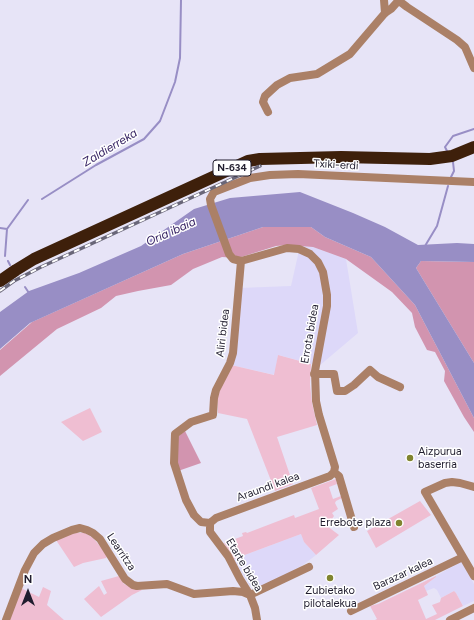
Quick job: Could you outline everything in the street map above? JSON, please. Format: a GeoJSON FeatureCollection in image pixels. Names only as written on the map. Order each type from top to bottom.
{"type":"FeatureCollection","features":[{"type":"Feature","properties":{"kind":"highway","name":"N-634"},"geometry":{"type":"LineString","coordinates":[[1,278],[34,259],[252,160],[340,157],[430,159],[452,156],[474,147]]}},
{"type":"Feature","properties":{"kind":"street"},"geometry":{"type":"LineString","coordinates":[[384,0],[385,13]]}},
{"type":"Feature","properties":{"kind":"street"},"geometry":{"type":"LineString","coordinates":[[268,112],[263,102],[265,96],[278,85],[290,78],[317,74],[350,54],[398,0],[457,40],[464,47],[474,68]]}},
{"type":"Feature","properties":{"kind":"street","name":"Txiki-erdi"},"geometry":{"type":"LineString","coordinates":[[241,261],[233,259],[228,254],[210,205],[210,199],[214,192],[250,178],[270,175],[298,174],[474,182]]}},
{"type":"Feature","properties":{"kind":"street","name":"Errota bidea"},"geometry":{"type":"LineString","coordinates":[[241,261],[287,248],[299,249],[310,254],[318,262],[323,272],[328,295],[314,374],[318,408],[335,465],[334,472],[339,476],[354,527]]}},
{"type":"Feature","properties":{"kind":"street","name":"Aliri bidea"},"geometry":{"type":"LineString","coordinates":[[210,524],[201,522],[194,515],[186,500],[174,463],[175,434],[191,422],[213,415],[216,390],[230,363],[233,353],[241,261]]}},
{"type":"Feature","properties":{"kind":"street","name":"Errota bidea"},"geometry":{"type":"LineString","coordinates":[[314,374],[334,374],[337,391],[345,391],[370,370],[378,377],[400,387]]}},
{"type":"Feature","properties":{"kind":"street","name":"Araundi kalea"},"geometry":{"type":"LineString","coordinates":[[210,524],[216,518],[330,476],[334,472]]}},
{"type":"Feature","properties":{"kind":"street"},"geometry":{"type":"LineString","coordinates":[[474,487],[460,482],[452,482],[445,483],[425,492],[474,576]]}},
{"type":"Feature","properties":{"kind":"street","name":"Etarte bidea"},"geometry":{"type":"LineString","coordinates":[[210,524],[210,532],[228,556],[250,595],[255,608],[257,620]]}},
{"type":"Feature","properties":{"kind":"street","name":"Learritza"},"geometry":{"type":"LineString","coordinates":[[6,620],[25,570],[34,553],[42,544],[53,538],[80,528],[93,533],[100,539],[125,579],[133,585],[142,587],[167,584],[194,594],[233,591],[243,592],[250,595]]}},
{"type":"Feature","properties":{"kind":"street","name":"Barazar kalea"},"geometry":{"type":"LineString","coordinates":[[351,611],[464,557]]}},
{"type":"Feature","properties":{"kind":"street"},"geometry":{"type":"LineString","coordinates":[[250,595],[309,567]]}},
{"type":"Feature","properties":{"kind":"street"},"geometry":{"type":"LineString","coordinates":[[450,620],[474,608]]}},
{"type":"Feature","properties":{"kind":"shaded area"},"geometry":{"type":"Polygon","coordinates":[[[263,227],[311,227],[325,237],[371,257],[415,305],[474,418],[474,432],[444,381],[445,371],[435,352],[427,350],[415,327],[412,313],[392,292],[346,259],[313,247],[287,245],[276,246],[238,258],[222,257],[193,269],[171,285],[116,296],[101,308],[57,329],[0,376],[0,350],[32,322],[183,254],[263,227]]]}},
{"type":"Feature","properties":{"kind":"shaded area"},"geometry":{"type":"Polygon","coordinates":[[[300,246],[313,247],[346,259],[358,333],[319,366],[278,355],[275,375],[231,365],[239,288],[291,286],[300,246]]]}},
{"type":"Feature","properties":{"kind":"shaded area"},"geometry":{"type":"Polygon","coordinates":[[[421,261],[474,262],[474,363],[416,268],[421,261]]]}},
{"type":"Feature","properties":{"kind":"shaded area"},"geometry":{"type":"Polygon","coordinates":[[[278,355],[311,364],[310,384],[312,403],[317,425],[277,437],[293,484],[275,491],[247,419],[218,413],[217,392],[231,365],[274,375],[278,355]]]}},
{"type":"Feature","properties":{"kind":"shaded area"},"geometry":{"type":"Polygon","coordinates":[[[90,408],[102,432],[83,441],[61,422],[90,408]]]}},
{"type":"Feature","properties":{"kind":"shaded area"},"geometry":{"type":"Polygon","coordinates":[[[185,431],[201,463],[178,471],[176,438],[185,431]]]}},
{"type":"Feature","properties":{"kind":"shaded area"},"geometry":{"type":"Polygon","coordinates":[[[336,479],[337,484],[329,487],[333,499],[341,496],[342,498],[336,501],[335,503],[338,509],[332,513],[334,516],[327,526],[339,535],[316,555],[304,542],[301,534],[234,559],[224,543],[243,536],[242,533],[247,533],[294,515],[295,518],[319,509],[311,488],[336,479]]]}},
{"type":"Feature","properties":{"kind":"shaded area","name":"Errebote plaza"},"geometry":{"type":"Polygon","coordinates":[[[420,501],[431,515],[376,548],[367,531],[420,501]]]}},
{"type":"Feature","properties":{"kind":"shaded area"},"geometry":{"type":"Polygon","coordinates":[[[85,533],[93,538],[107,556],[106,558],[83,563],[74,567],[56,540],[69,534],[85,533]]]}},
{"type":"Feature","properties":{"kind":"shaded area"},"geometry":{"type":"Polygon","coordinates":[[[301,534],[304,542],[316,555],[303,565],[266,585],[255,587],[250,586],[234,559],[301,534]]]}},
{"type":"Feature","properties":{"kind":"shaded area"},"geometry":{"type":"Polygon","coordinates":[[[462,561],[474,584],[474,601],[463,606],[454,591],[441,598],[437,590],[434,588],[426,591],[424,586],[436,576],[462,561]]]}},
{"type":"Feature","properties":{"kind":"shaded area"},"geometry":{"type":"Polygon","coordinates":[[[119,576],[124,584],[138,590],[142,590],[132,595],[101,617],[84,599],[99,586],[104,595],[107,593],[101,581],[119,576]]]}},
{"type":"Feature","properties":{"kind":"shaded area"},"geometry":{"type":"Polygon","coordinates":[[[436,576],[424,586],[428,595],[418,600],[426,619],[437,614],[432,605],[440,602],[441,598],[454,591],[463,606],[435,620],[375,620],[377,619],[370,606],[378,604],[436,576]]]}},
{"type":"Feature","properties":{"kind":"shaded area"},"geometry":{"type":"Polygon","coordinates":[[[43,587],[51,591],[47,605],[64,620],[9,620],[21,588],[39,597],[43,587]]]}},
{"type":"Feature","properties":{"kind":"water","name":"Oria ibaia"},"geometry":{"type":"Polygon","coordinates":[[[300,192],[385,227],[418,245],[457,243],[474,244],[474,262],[421,261],[416,268],[474,363],[474,418],[415,305],[371,257],[325,237],[311,227],[263,227],[183,254],[30,323],[0,349],[0,312],[29,291],[79,273],[141,246],[194,209],[230,198],[300,192]]]}},
{"type":"Feature","properties":{"kind":"waterway","name":"Zaldierreka"},"geometry":{"type":"LineString","coordinates":[[42,199],[96,165],[144,139],[160,121],[175,82],[180,58],[181,0]]}},
{"type":"Feature","properties":{"kind":"waterway"},"geometry":{"type":"LineString","coordinates":[[447,151],[445,147],[453,136],[474,129]]}},
{"type":"Feature","properties":{"kind":"waterway"},"geometry":{"type":"LineString","coordinates":[[451,177],[454,171],[453,162]]}},
{"type":"Feature","properties":{"kind":"waterway"},"geometry":{"type":"LineString","coordinates":[[425,246],[437,226],[448,186]]}},
{"type":"Feature","properties":{"kind":"waterway"},"geometry":{"type":"LineString","coordinates":[[5,256],[7,229],[28,200]]}},
{"type":"Feature","properties":{"kind":"waterway"},"geometry":{"type":"LineString","coordinates":[[0,228],[7,229]]}},
{"type":"Feature","properties":{"kind":"waterway"},"geometry":{"type":"LineString","coordinates":[[8,261],[10,265]]}},
{"type":"Feature","properties":{"kind":"waterway"},"geometry":{"type":"LineString","coordinates":[[25,287],[29,293]]}},
{"type":"Feature","properties":{"kind":"railway"},"geometry":{"type":"LineString","coordinates":[[0,291],[14,281],[41,267],[260,166]]}},
{"type":"Feature","properties":{"kind":"place","name":"Aizpurua baserria"},"geometry":{"type":"Point","coordinates":[410,458]}},
{"type":"Feature","properties":{"kind":"place","name":"Errebote plaza"},"geometry":{"type":"Point","coordinates":[399,523]}},
{"type":"Feature","properties":{"kind":"place","name":"Zubietako pilotalekua"},"geometry":{"type":"Point","coordinates":[330,578]}}]}
